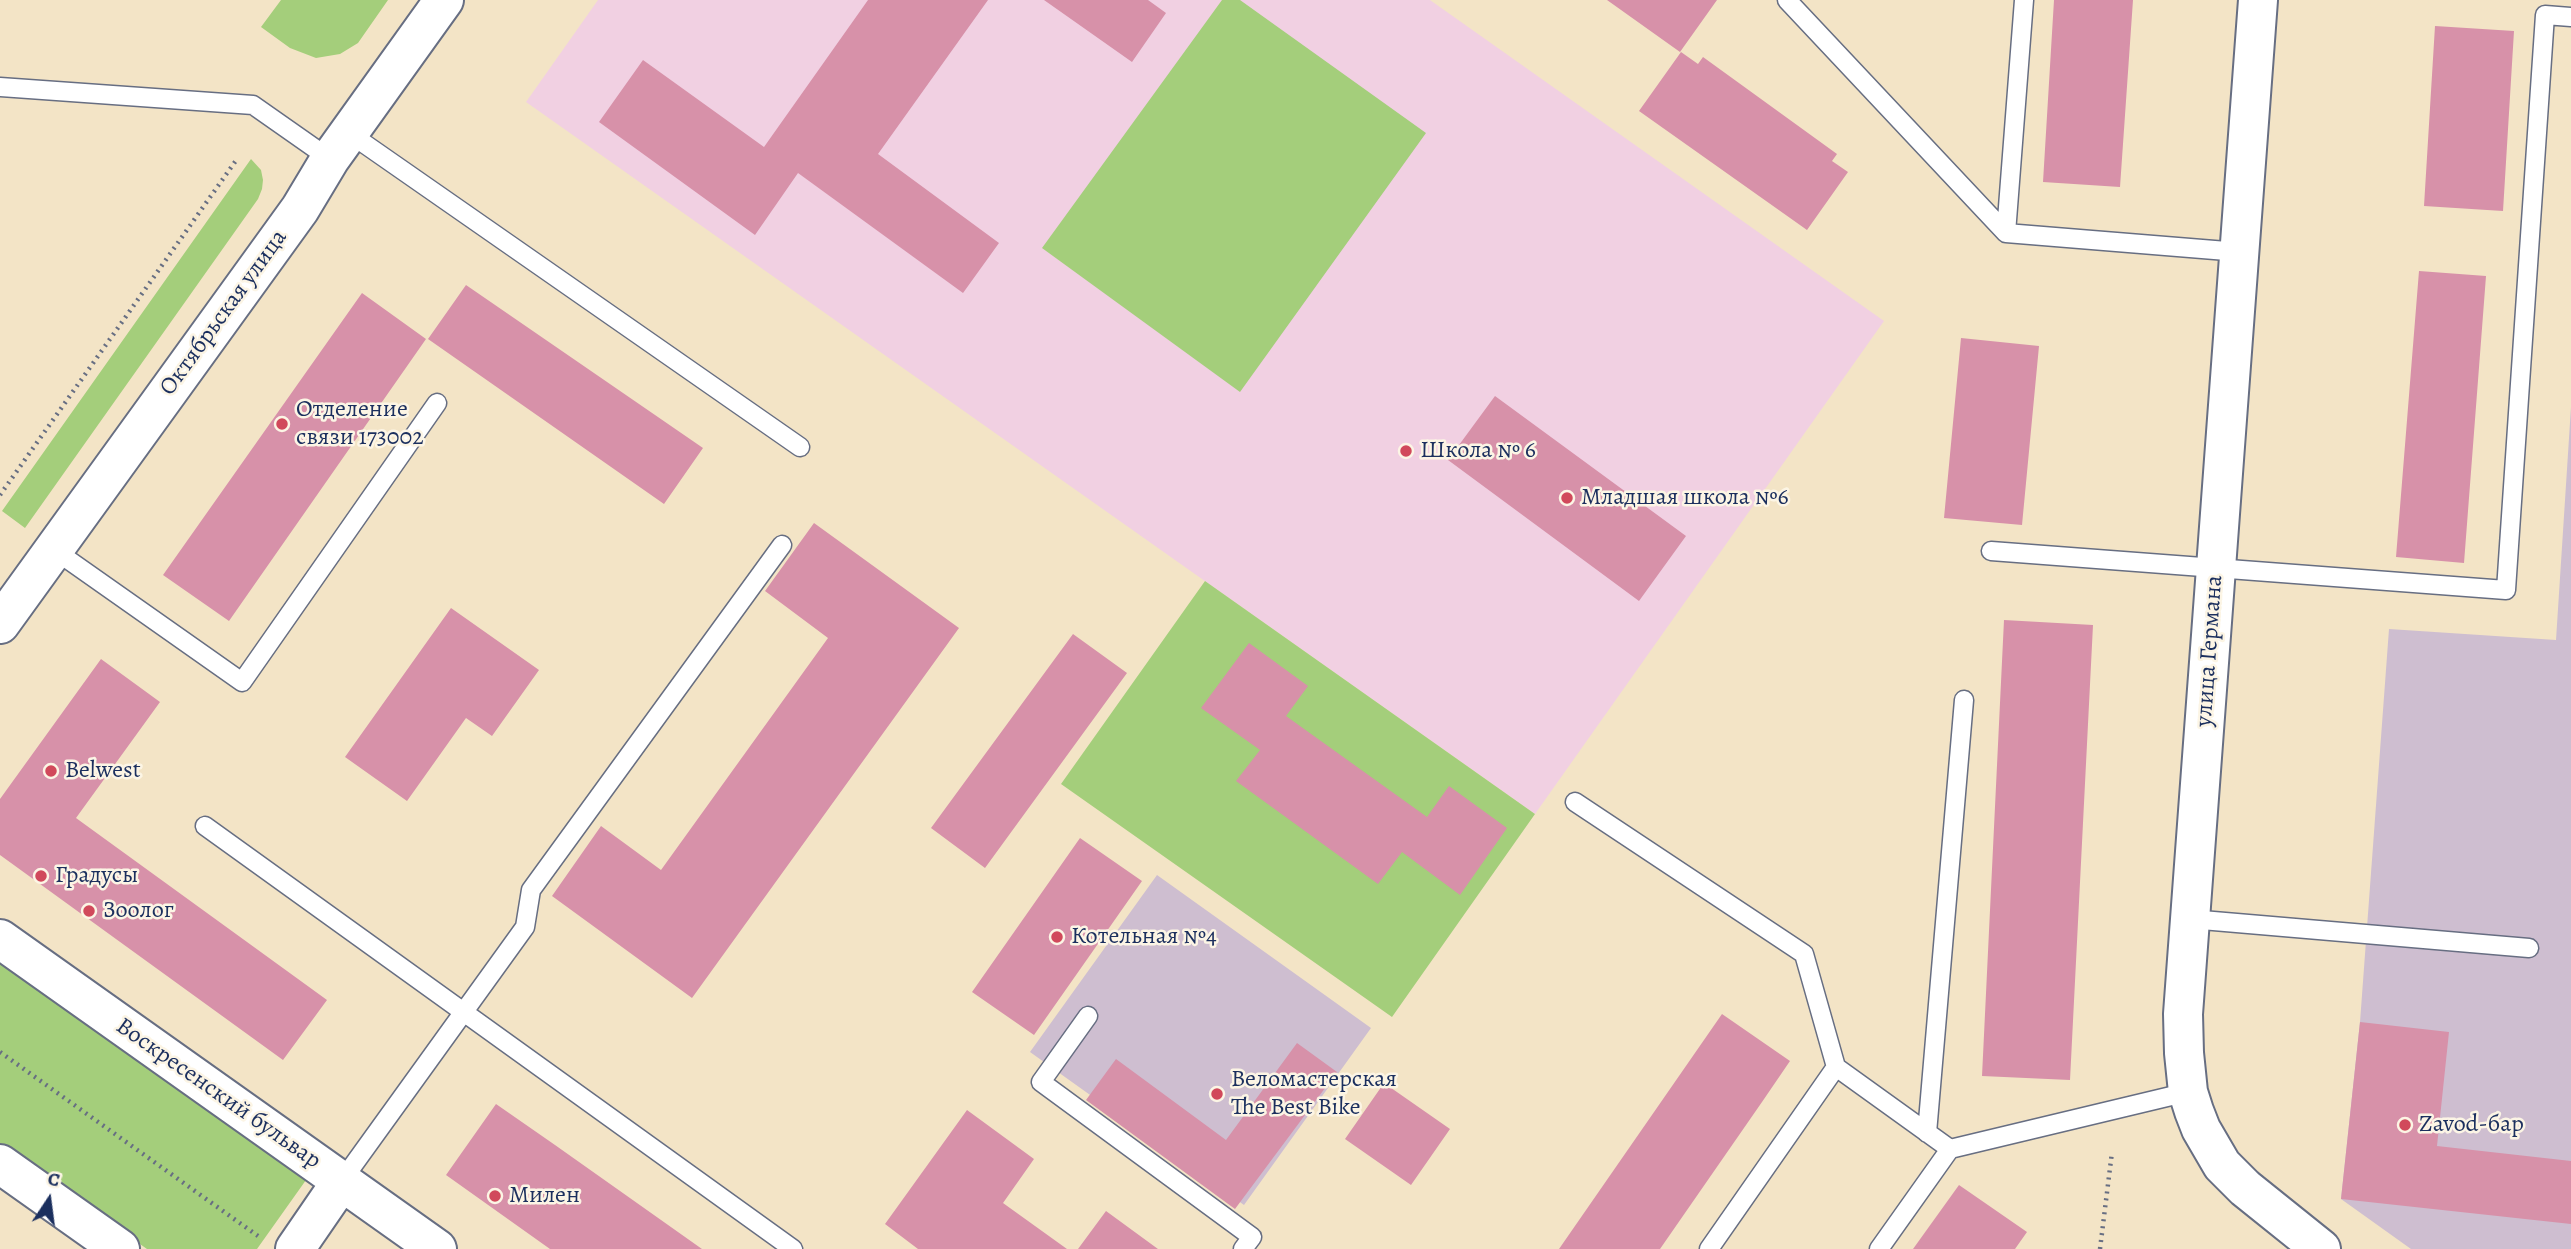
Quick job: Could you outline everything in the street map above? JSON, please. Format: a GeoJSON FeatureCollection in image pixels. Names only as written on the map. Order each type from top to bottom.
{"type":"FeatureCollection","features":[{"type":"Feature","properties":{"kind":"main road","name":"Октябрьская улица"},"geometry":{"type":"LineString","coordinates":[[0,624],[300,209],[340,146],[444,0]]}},
{"type":"Feature","properties":{"kind":"main road","name":"улица Германа"},"geometry":{"type":"LineString","coordinates":[[2258,0],[2183,1014],[2188,1092],[2201,1129],[2222,1165],[2245,1188],[2321,1249]]}},
{"type":"Feature","properties":{"kind":"main road","name":"Воскресенский бульвар"},"geometry":{"type":"LineString","coordinates":[[0,939],[437,1249]]}},
{"type":"Feature","properties":{"kind":"main road"},"geometry":{"type":"LineString","coordinates":[[0,1164],[120,1249]]}},
{"type":"Feature","properties":{"kind":"main road"},"geometry":{"type":"LineString","coordinates":[[280,1245],[341,1182]]}},
{"type":"Feature","properties":{"kind":"lane"},"geometry":{"type":"LineString","coordinates":[[1787,0],[2006,233],[2239,252]]}},
{"type":"Feature","properties":{"kind":"lane"},"geometry":{"type":"LineString","coordinates":[[2006,233],[2024,0]]}},
{"type":"Feature","properties":{"kind":"lane"},"geometry":{"type":"LineString","coordinates":[[1991,551],[2506,590],[2545,8],[2571,17]]}},
{"type":"Feature","properties":{"kind":"lane"},"geometry":{"type":"LineString","coordinates":[[0,87],[253,105],[340,146],[800,447]]}},
{"type":"Feature","properties":{"kind":"lane"},"geometry":{"type":"LineString","coordinates":[[53,549],[242,682],[437,403]]}},
{"type":"Feature","properties":{"kind":"lane"},"geometry":{"type":"LineString","coordinates":[[341,1182],[525,927],[531,890],[782,545]]}},
{"type":"Feature","properties":{"kind":"lane"},"geometry":{"type":"LineString","coordinates":[[1927,1133],[1964,700]]}},
{"type":"Feature","properties":{"kind":"lane"},"geometry":{"type":"LineString","coordinates":[[1574,802],[1804,954],[1836,1067],[1950,1149]]}},
{"type":"Feature","properties":{"kind":"lane"},"geometry":{"type":"LineString","coordinates":[[205,825],[793,1249]]}},
{"type":"Feature","properties":{"kind":"lane"},"geometry":{"type":"LineString","coordinates":[[2190,919],[2529,948]]}},
{"type":"Feature","properties":{"kind":"lane"},"geometry":{"type":"LineString","coordinates":[[1088,1016],[1041,1082],[1252,1237],[1244,1249]]}},
{"type":"Feature","properties":{"kind":"lane"},"geometry":{"type":"LineString","coordinates":[[1709,1249],[1836,1067]]}},
{"type":"Feature","properties":{"kind":"lane"},"geometry":{"type":"LineString","coordinates":[[1879,1249],[1950,1149],[2188,1092]]}},
{"type":"Feature","properties":{"kind":"path"},"geometry":{"type":"LineString","coordinates":[[0,495],[237,159]]}},
{"type":"Feature","properties":{"kind":"path"},"geometry":{"type":"LineString","coordinates":[[0,1052],[280,1245]]}},
{"type":"Feature","properties":{"kind":"path"},"geometry":{"type":"LineString","coordinates":[[2100,1249],[2112,1152]]}},
{"type":"Feature","properties":{"kind":"shaded area","name":"Школа № 6"},"geometry":{"type":"Polygon","coordinates":[[[598,0],[1430,0],[1884,321],[1535,814],[526,102],[598,0]]]}},
{"type":"Feature","properties":{"kind":"shaded area"},"geometry":{"type":"Polygon","coordinates":[[[2571,407],[2571,1249],[2411,1249],[2341,1199],[2360,1022],[2389,629],[2556,640],[2571,407]]]}},
{"type":"Feature","properties":{"kind":"shaded area"},"geometry":{"type":"Polygon","coordinates":[[[1157,875],[1371,1028],[1244,1205],[1030,1052],[1157,875]]]}},
{"type":"Feature","properties":{"kind":"green space"},"geometry":{"type":"Polygon","coordinates":[[[281,0],[388,0],[358,43],[340,54],[316,58],[290,48],[261,27],[281,0]]]}},
{"type":"Feature","properties":{"kind":"green space"},"geometry":{"type":"Polygon","coordinates":[[[1222,0],[1240,0],[1426,133],[1240,392],[1042,248],[1222,0]]]}},
{"type":"Feature","properties":{"kind":"green space"},"geometry":{"type":"Polygon","coordinates":[[[251,159],[261,170],[263,180],[258,199],[25,528],[2,511],[251,159]]]}},
{"type":"Feature","properties":{"kind":"green space"},"geometry":{"type":"Polygon","coordinates":[[[1205,581],[1535,814],[1392,1017],[1061,784],[1205,581]]]}},
{"type":"Feature","properties":{"kind":"green space"},"geometry":{"type":"Polygon","coordinates":[[[0,953],[311,1173],[257,1249],[147,1249],[0,1145],[0,953]]]}},
{"type":"Feature","properties":{"kind":"building"},"geometry":{"type":"Polygon","coordinates":[[[868,0],[988,0],[878,154],[999,243],[963,293],[798,173],[755,235],[599,122],[643,60],[764,147],[868,0]]]}},
{"type":"Feature","properties":{"kind":"building"},"geometry":{"type":"Polygon","coordinates":[[[1044,0],[1148,0],[1166,13],[1132,62],[1044,0]]]}},
{"type":"Feature","properties":{"kind":"building"},"geometry":{"type":"Polygon","coordinates":[[[1607,0],[1717,0],[1680,52],[1607,0]]]}},
{"type":"Feature","properties":{"kind":"building"},"geometry":{"type":"Polygon","coordinates":[[[2054,0],[2133,0],[2120,187],[2043,182],[2054,0]]]}},
{"type":"Feature","properties":{"kind":"building"},"geometry":{"type":"Polygon","coordinates":[[[2435,26],[2514,31],[2503,211],[2424,206],[2435,26]]]}},
{"type":"Feature","properties":{"kind":"building"},"geometry":{"type":"Polygon","coordinates":[[[1681,52],[1698,64],[1703,57],[1837,154],[1832,161],[1848,172],[1807,230],[1639,111],[1681,52]]]}},
{"type":"Feature","properties":{"kind":"building"},"geometry":{"type":"Polygon","coordinates":[[[2419,271],[2486,276],[2464,563],[2396,557],[2419,271]]]}},
{"type":"Feature","properties":{"kind":"building"},"geometry":{"type":"Polygon","coordinates":[[[466,285],[703,448],[664,504],[428,339],[466,285]]]}},
{"type":"Feature","properties":{"kind":"building"},"geometry":{"type":"Polygon","coordinates":[[[362,293],[426,339],[229,621],[163,575],[362,293]]]}},
{"type":"Feature","properties":{"kind":"building"},"geometry":{"type":"Polygon","coordinates":[[[1961,338],[2039,346],[2022,525],[1944,518],[1961,338]]]}},
{"type":"Feature","properties":{"kind":"building","name":"Младшая школа №6"},"geometry":{"type":"Polygon","coordinates":[[[1495,396],[1686,536],[1639,601],[1448,460],[1495,396]]]}},
{"type":"Feature","properties":{"kind":"building"},"geometry":{"type":"Polygon","coordinates":[[[814,523],[959,628],[692,998],[552,896],[601,826],[661,870],[828,638],[765,591],[814,523]]]}},
{"type":"Feature","properties":{"kind":"building"},"geometry":{"type":"Polygon","coordinates":[[[451,608],[539,670],[492,736],[466,718],[407,801],[345,757],[451,608]]]}},
{"type":"Feature","properties":{"kind":"building"},"geometry":{"type":"Polygon","coordinates":[[[2004,620],[2093,625],[2070,1080],[1982,1076],[2004,620]]]}},
{"type":"Feature","properties":{"kind":"building"},"geometry":{"type":"Polygon","coordinates":[[[1073,634],[1127,673],[985,868],[931,828],[1073,634]]]}},
{"type":"Feature","properties":{"kind":"building"},"geometry":{"type":"Polygon","coordinates":[[[1249,643],[1308,686],[1286,716],[1427,817],[1449,786],[1507,828],[1460,895],[1402,852],[1378,884],[1236,781],[1260,750],[1201,708],[1249,643]]]}},
{"type":"Feature","properties":{"kind":"building"},"geometry":{"type":"Polygon","coordinates":[[[101,659],[160,702],[76,818],[327,1000],[283,1060],[0,855],[0,799],[101,659]]]}},
{"type":"Feature","properties":{"kind":"building","name":"Котельная №4"},"geometry":{"type":"Polygon","coordinates":[[[1080,838],[1142,881],[1034,1035],[972,992],[1080,838]]]}},
{"type":"Feature","properties":{"kind":"building"},"geometry":{"type":"Polygon","coordinates":[[[1722,1014],[1790,1061],[1762,1102],[1660,1249],[1559,1249],[1722,1014]]]}},
{"type":"Feature","properties":{"kind":"building"},"geometry":{"type":"Polygon","coordinates":[[[2360,1022],[2449,1032],[2437,1146],[2571,1161],[2571,1224],[2341,1199],[2360,1022]]]}},
{"type":"Feature","properties":{"kind":"building"},"geometry":{"type":"Polygon","coordinates":[[[1297,1043],[1337,1072],[1235,1209],[1086,1100],[1116,1059],[1226,1140],[1297,1043]]]}},
{"type":"Feature","properties":{"kind":"building"},"geometry":{"type":"Polygon","coordinates":[[[1384,1083],[1450,1129],[1411,1185],[1345,1139],[1384,1083]]]}},
{"type":"Feature","properties":{"kind":"building"},"geometry":{"type":"Polygon","coordinates":[[[496,1104],[702,1249],[550,1249],[446,1175],[496,1104]]]}},
{"type":"Feature","properties":{"kind":"building"},"geometry":{"type":"Polygon","coordinates":[[[967,1110],[1034,1159],[1003,1203],[1067,1249],[918,1249],[885,1224],[967,1110]]]}},
{"type":"Feature","properties":{"kind":"building"},"geometry":{"type":"Polygon","coordinates":[[[1959,1185],[2027,1232],[2015,1249],[1913,1249],[1959,1185]]]}},
{"type":"Feature","properties":{"kind":"building"},"geometry":{"type":"Polygon","coordinates":[[[1106,1211],[1158,1249],[1078,1249],[1106,1211]]]}},
{"type":"Feature","properties":{"kind":"place","name":"Отделение связи 173002"},"geometry":{"type":"Point","coordinates":[282,424]}},
{"type":"Feature","properties":{"kind":"place","name":"Школа № 6"},"geometry":{"type":"Point","coordinates":[1406,451]}},
{"type":"Feature","properties":{"kind":"place","name":"Младшая школа №6"},"geometry":{"type":"Point","coordinates":[1567,498]}},
{"type":"Feature","properties":{"kind":"place","name":"Belwest"},"geometry":{"type":"Point","coordinates":[51,771]}},
{"type":"Feature","properties":{"kind":"place","name":"Градусы"},"geometry":{"type":"Point","coordinates":[41,876]}},
{"type":"Feature","properties":{"kind":"place","name":"Зоолог"},"geometry":{"type":"Point","coordinates":[89,911]}},
{"type":"Feature","properties":{"kind":"place","name":"Котельная №4"},"geometry":{"type":"Point","coordinates":[1057,937]}},
{"type":"Feature","properties":{"kind":"place","name":"Веломастерская The Best Bike"},"geometry":{"type":"Point","coordinates":[1217,1094]}},
{"type":"Feature","properties":{"kind":"place","name":"Zavod-бар"},"geometry":{"type":"Point","coordinates":[2405,1125]}},
{"type":"Feature","properties":{"kind":"place","name":"Милен"},"geometry":{"type":"Point","coordinates":[495,1196]}}]}
